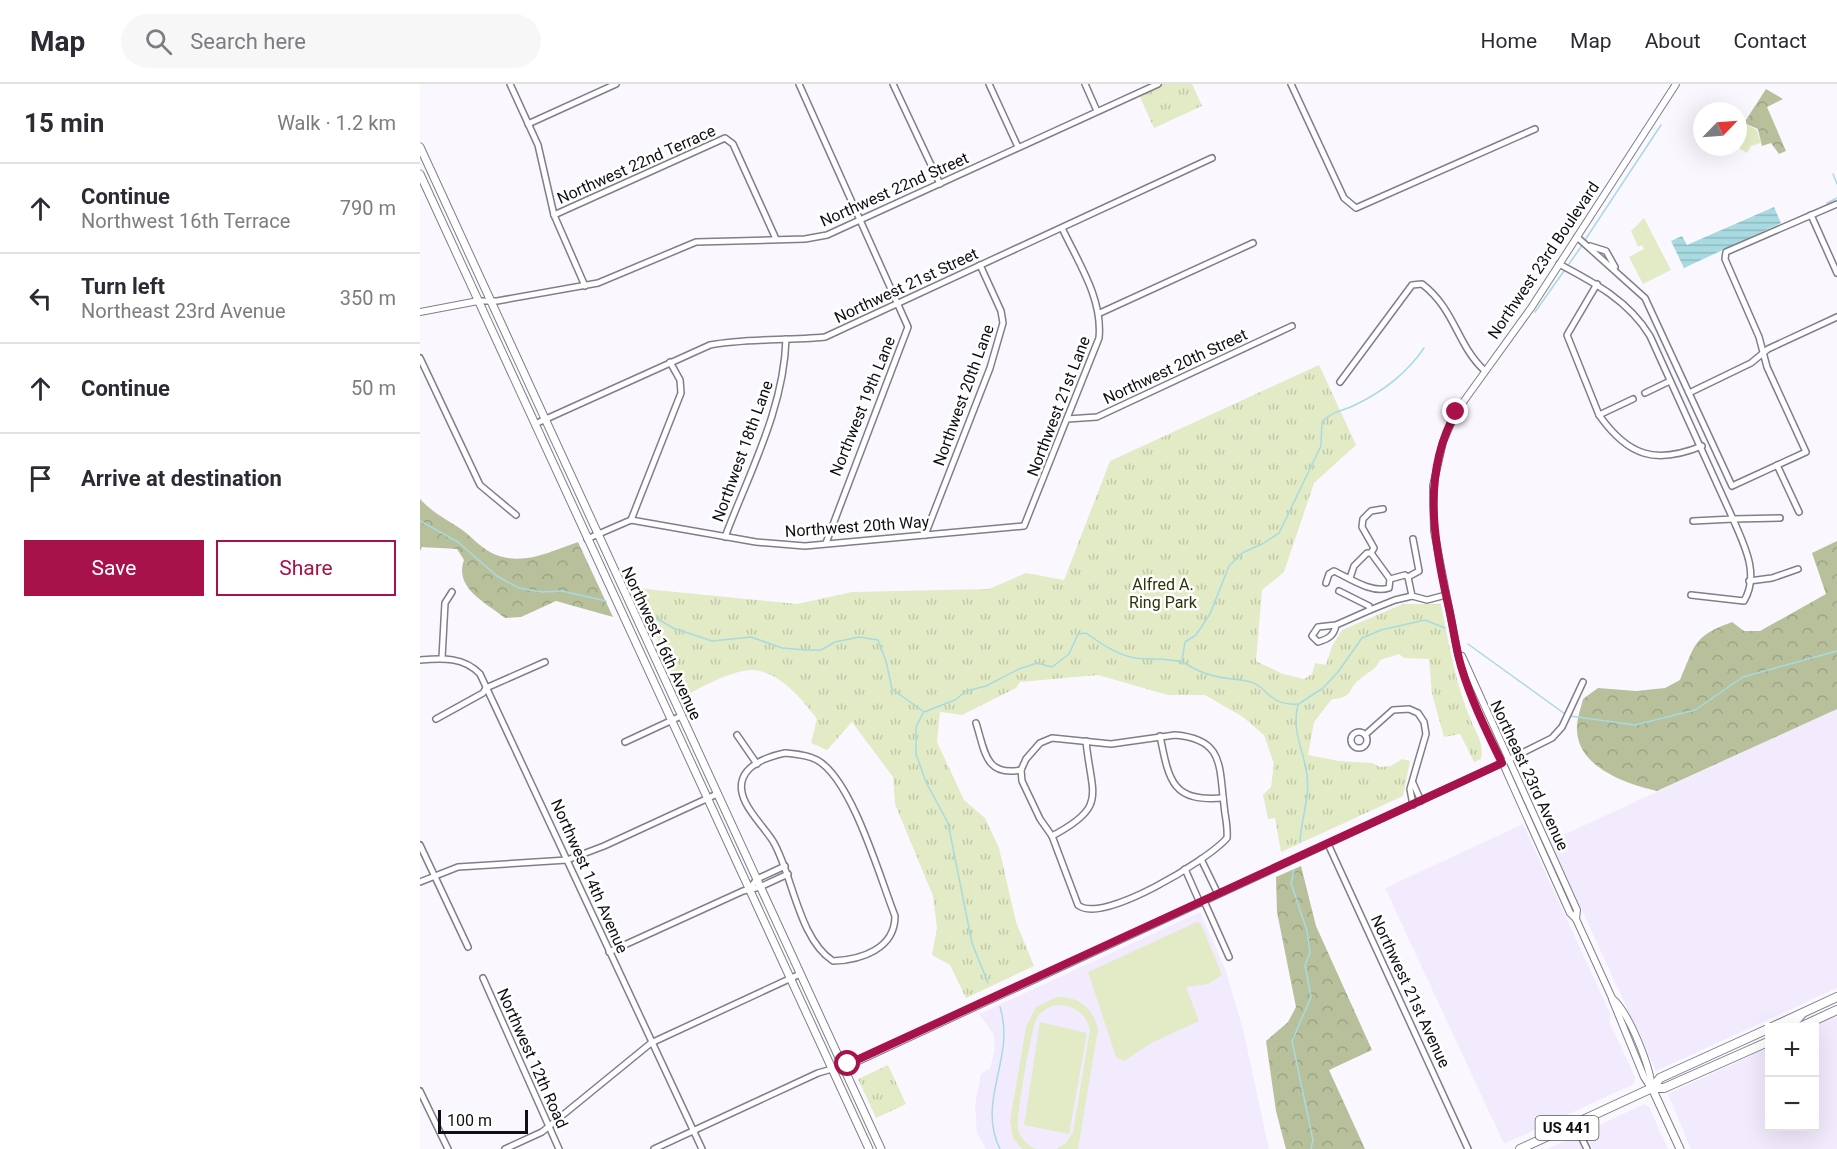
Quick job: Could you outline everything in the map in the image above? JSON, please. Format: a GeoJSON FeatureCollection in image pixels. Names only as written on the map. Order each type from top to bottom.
{"type":"FeatureCollection","features":[{"type":"Feature","properties":{"kind":"main road","name":"Northwest 16th Avenue"},"geometry":{"type":"LineString","coordinates":[[420,147],[881,1149]]}},
{"type":"Feature","properties":{"kind":"main road","name":"Northwest 16th Avenue"},"geometry":{"type":"LineString","coordinates":[[420,174],[869,1149]]}},
{"type":"Feature","properties":{"kind":"main road"},"geometry":{"type":"LineString","coordinates":[[427,190],[437,185]]}},
{"type":"Feature","properties":{"kind":"main road"},"geometry":{"type":"LineString","coordinates":[[628,629],[639,624]]}},
{"type":"Feature","properties":{"kind":"main road","name":"US 441"},"geometry":{"type":"LineString","coordinates":[[1784,1023],[1837,997]]}},
{"type":"Feature","properties":{"kind":"main road"},"geometry":{"type":"LineString","coordinates":[[1809,1023],[1837,1010]]}},
{"type":"Feature","properties":{"kind":"main road"},"geometry":{"type":"LineString","coordinates":[[1795,1023],[1806,1011]]}},
{"type":"Feature","properties":{"kind":"main road","name":"US 441"},"geometry":{"type":"LineString","coordinates":[[1652,1088],[1660,1078],[1765,1030]]}},
{"type":"Feature","properties":{"kind":"main road","name":"US 441"},"geometry":{"type":"LineString","coordinates":[[1520,1149],[1652,1088],[1664,1088],[1765,1042]]}},
{"type":"Feature","properties":{"kind":"main road"},"geometry":{"type":"LineString","coordinates":[[1652,1088],[1680,1149]]}},
{"type":"Feature","properties":{"kind":"street"},"geometry":{"type":"LineString","coordinates":[[510,84],[538,145],[554,215],[585,286]]}},
{"type":"Feature","properties":{"kind":"street"},"geometry":{"type":"LineString","coordinates":[[528,124],[616,84]]}},
{"type":"Feature","properties":{"kind":"street","name":"Northwest 19th Lane"},"geometry":{"type":"LineString","coordinates":[[799,84],[900,303],[908,327],[826,543]]}},
{"type":"Feature","properties":{"kind":"street"},"geometry":{"type":"LineString","coordinates":[[893,84],[940,184]]}},
{"type":"Feature","properties":{"kind":"street"},"geometry":{"type":"LineString","coordinates":[[989,84],[1018,147]]}},
{"type":"Feature","properties":{"kind":"street"},"geometry":{"type":"LineString","coordinates":[[1084,84],[1097,111]]}},
{"type":"Feature","properties":{"kind":"street","name":"Northwest 22nd Street"},"geometry":{"type":"LineString","coordinates":[[420,312],[478,301],[585,286],[696,242],[818,238],[1158,84]]}},
{"type":"Feature","properties":{"kind":"street"},"geometry":{"type":"LineString","coordinates":[[1291,84],[1344,198],[1356,208],[1535,129]]}},
{"type":"Feature","properties":{"kind":"street","name":"Northwest 23rd Boulevard"},"geometry":{"type":"LineString","coordinates":[[1439,455],[1453,416],[1484,370],[1531,308],[1676,84]]}},
{"type":"Feature","properties":{"kind":"street","name":"Northwest 22nd Terrace"},"geometry":{"type":"LineString","coordinates":[[554,215],[725,138],[745,169],[776,239]]}},
{"type":"Feature","properties":{"kind":"street","name":"Northwest 21st Street"},"geometry":{"type":"LineString","coordinates":[[535,424],[710,345],[726,342],[825,337],[1212,158]]}},
{"type":"Feature","properties":{"kind":"street"},"geometry":{"type":"LineString","coordinates":[[1577,237],[1618,273],[1649,305],[1732,486],[1806,452],[1725,259],[1726,252],[1837,204]]}},
{"type":"Feature","properties":{"kind":"street"},"geometry":{"type":"LineString","coordinates":[[1811,215],[1837,273]]}},
{"type":"Feature","properties":{"kind":"street","name":"Northwest 21st Lane"},"geometry":{"type":"LineString","coordinates":[[1024,526],[1099,338],[1100,313],[1062,228]]}},
{"type":"Feature","properties":{"kind":"street"},"geometry":{"type":"LineString","coordinates":[[1100,313],[1254,243]]}},
{"type":"Feature","properties":{"kind":"street"},"geometry":{"type":"LineString","coordinates":[[1559,264],[1597,284],[1639,317],[1702,446],[1747,550],[1750,561],[1749,581],[1748,593],[1744,601],[1691,595]]}},
{"type":"Feature","properties":{"kind":"street","name":"Northwest 20th Lane"},"geometry":{"type":"LineString","coordinates":[[925,535],[990,368],[1003,323],[994,293],[980,265]]}},
{"type":"Feature","properties":{"kind":"street"},"geometry":{"type":"LineString","coordinates":[[1340,382],[1412,285],[1422,284],[1432,292],[1453,319],[1473,360],[1484,370]]}},
{"type":"Feature","properties":{"kind":"street"},"geometry":{"type":"LineString","coordinates":[[1597,284],[1567,334],[1599,416],[1623,444],[1640,453],[1658,457],[1675,455],[1702,446]]}},
{"type":"Feature","properties":{"kind":"street"},"geometry":{"type":"LineString","coordinates":[[1689,393],[1837,317]]}},
{"type":"Feature","properties":{"kind":"street","name":"Northwest 20th Street"},"geometry":{"type":"LineString","coordinates":[[1067,419],[1097,417],[1292,326]]}},
{"type":"Feature","properties":{"kind":"street","name":"Northwest 18th Lane"},"geometry":{"type":"LineString","coordinates":[[725,537],[776,406],[785,364],[786,339]]}},
{"type":"Feature","properties":{"kind":"street"},"geometry":{"type":"LineString","coordinates":[[420,358],[480,485],[516,515]]}},
{"type":"Feature","properties":{"kind":"street"},"geometry":{"type":"LineString","coordinates":[[587,539],[631,520],[681,393],[680,380],[670,362]]}},
{"type":"Feature","properties":{"kind":"street"},"geometry":{"type":"LineString","coordinates":[[1645,393],[1670,381]]}},
{"type":"Feature","properties":{"kind":"street"},"geometry":{"type":"LineString","coordinates":[[1599,416],[1633,399]]}},
{"type":"Feature","properties":{"kind":"street","name":"Northeast 23rd Avenue"},"geometry":{"type":"LineString","coordinates":[[1439,455],[1432,504],[1434,531],[1446,595],[1468,686],[1577,910],[1576,919],[1612,998],[1619,1005],[1626,1019],[1650,1074],[1652,1088]]}},
{"type":"Feature","properties":{"kind":"street"},"geometry":{"type":"LineString","coordinates":[[1778,465],[1799,512]]}},
{"type":"Feature","properties":{"kind":"street"},"geometry":{"type":"LineString","coordinates":[[1350,578],[1360,559],[1367,553],[1371,553],[1374,548],[1362,527],[1363,519],[1371,511],[1383,509]]}},
{"type":"Feature","properties":{"kind":"street"},"geometry":{"type":"LineString","coordinates":[[1693,521],[1779,518]]}},
{"type":"Feature","properties":{"kind":"street","name":"Northwest 20th Way"},"geometry":{"type":"LineString","coordinates":[[631,520],[725,537],[786,545],[1024,526]]}},
{"type":"Feature","properties":{"kind":"street"},"geometry":{"type":"LineString","coordinates":[[1390,579],[1405,575],[1408,577],[1419,571],[1413,539]]}},
{"type":"Feature","properties":{"kind":"street"},"geometry":{"type":"LineString","coordinates":[[1326,583],[1329,574],[1334,572],[1383,590],[1389,588],[1390,579],[1371,553]]}},
{"type":"Feature","properties":{"kind":"street"},"geometry":{"type":"LineString","coordinates":[[1749,581],[1772,578],[1798,569]]}},
{"type":"Feature","properties":{"kind":"street"},"geometry":{"type":"LineString","coordinates":[[1408,577],[1412,596]]}},
{"type":"Feature","properties":{"kind":"street"},"geometry":{"type":"LineString","coordinates":[[1383,590],[1386,603]]}},
{"type":"Feature","properties":{"kind":"street"},"geometry":{"type":"LineString","coordinates":[[1339,591],[1369,606],[1370,610]]}},
{"type":"Feature","properties":{"kind":"street"},"geometry":{"type":"LineString","coordinates":[[442,658],[445,603],[452,592]]}},
{"type":"Feature","properties":{"kind":"street"},"geometry":{"type":"LineString","coordinates":[[1336,625],[1335,631],[1324,640],[1318,642],[1312,636],[1318,627],[1336,625],[1386,603],[1412,596],[1427,600],[1446,595]]}},
{"type":"Feature","properties":{"kind":"street","name":"Northwest 14th Avenue"},"geometry":{"type":"LineString","coordinates":[[420,660],[442,658],[472,665],[486,687],[702,1149]]}},
{"type":"Feature","properties":{"kind":"street"},"geometry":{"type":"LineString","coordinates":[[436,718],[483,693],[486,687],[545,662]]}},
{"type":"Feature","properties":{"kind":"street"},"geometry":{"type":"LineString","coordinates":[[654,1149],[843,1066],[1543,745],[1562,727],[1583,682]]}},
{"type":"Feature","properties":{"kind":"street"},"geometry":{"type":"LineString","coordinates":[[1365,735],[1393,710],[1409,709],[1418,713],[1424,722],[1426,734],[1410,792],[1413,805]]}},
{"type":"Feature","properties":{"kind":"street"},"geometry":{"type":"LineString","coordinates":[[625,742],[681,716]]}},
{"type":"Feature","properties":{"kind":"street"},"geometry":{"type":"LineString","coordinates":[[976,723],[989,761],[996,769],[1006,773],[1021,770]]}},
{"type":"Feature","properties":{"kind":"street"},"geometry":{"type":"LineString","coordinates":[[738,735],[757,764]]}},
{"type":"Feature","properties":{"kind":"street"},"geometry":{"type":"LineString","coordinates":[[1160,736],[1168,770],[1180,792],[1192,797],[1223,798]]}},
{"type":"Feature","properties":{"kind":"street"},"geometry":{"type":"LineString","coordinates":[[1160,736],[1195,736],[1207,744],[1215,752],[1220,767],[1228,825],[1227,838],[1185,869],[1118,904],[1092,911],[1084,910],[1078,905],[1052,836],[1029,797],[1022,781],[1021,770],[1026,759],[1040,743],[1052,738],[1086,741],[1111,744],[1160,736]]}},
{"type":"Feature","properties":{"kind":"street"},"geometry":{"type":"LineString","coordinates":[[1052,836],[1084,816],[1094,796],[1086,741]]}},
{"type":"Feature","properties":{"kind":"street"},"geometry":{"type":"LineString","coordinates":[[785,753],[805,756],[827,768],[838,783],[863,830],[895,916],[895,929],[885,944],[850,960],[833,961],[815,944],[784,866],[774,843],[749,809],[743,796],[743,778],[757,764],[771,756],[785,753]]}},
{"type":"Feature","properties":{"kind":"street"},"geometry":{"type":"LineString","coordinates":[[1413,783],[1421,801]]}},
{"type":"Feature","properties":{"kind":"street"},"geometry":{"type":"LineString","coordinates":[[420,882],[467,866],[567,860],[604,846],[717,794]]}},
{"type":"Feature","properties":{"kind":"street","name":"Northwest 21st Avenue"},"geometry":{"type":"LineString","coordinates":[[1328,844],[1468,1149]]}},
{"type":"Feature","properties":{"kind":"street"},"geometry":{"type":"LineString","coordinates":[[420,845],[468,946]]}},
{"type":"Feature","properties":{"kind":"street"},"geometry":{"type":"LineString","coordinates":[[1201,859],[1218,894]]}},
{"type":"Feature","properties":{"kind":"street"},"geometry":{"type":"LineString","coordinates":[[609,952],[749,889],[784,866]]}},
{"type":"Feature","properties":{"kind":"street"},"geometry":{"type":"LineString","coordinates":[[1185,869],[1229,957]]}},
{"type":"Feature","properties":{"kind":"street"},"geometry":{"type":"LineString","coordinates":[[758,883],[788,874]]}},
{"type":"Feature","properties":{"kind":"street"},"geometry":{"type":"LineString","coordinates":[[505,1149],[542,1132],[651,1043],[800,974]]}},
{"type":"Feature","properties":{"kind":"street","name":"Northwest 12th Road"},"geometry":{"type":"LineString","coordinates":[[483,978],[559,1149]]}},
{"type":"Feature","properties":{"kind":"street"},"geometry":{"type":"LineString","coordinates":[[1612,998],[1630,1046],[1652,1088]]}},
{"type":"Feature","properties":{"kind":"street"},"geometry":{"type":"LineString","coordinates":[[420,1091],[448,1149]]}},
{"type":"Feature","properties":{"kind":"street"},"geometry":{"type":"LineString","coordinates":[[1575,1124],[1587,1149]]}},
{"type":"Feature","properties":{"kind":"shaded area"},"geometry":{"type":"Polygon","coordinates":[[[1837,709],[1837,988],[1656,1071],[1550,841],[1837,709]]]}},
{"type":"Feature","properties":{"kind":"shaded area"},"geometry":{"type":"Polygon","coordinates":[[[1523,824],[1610,1013],[1610,1023],[1635,1077],[1634,1084],[1504,1144],[1385,888],[1523,824]]]}},
{"type":"Feature","properties":{"kind":"shaded area"},"geometry":{"type":"Polygon","coordinates":[[[1200,912],[1225,968],[1243,1029],[1269,1149],[986,1149],[977,1133],[975,1105],[981,1074],[990,1068],[995,1048],[993,1033],[979,1014],[1200,912]]]}},
{"type":"Feature","properties":{"kind":"shaded area"},"geometry":{"type":"Polygon","coordinates":[[[1837,1016],[1837,1149],[1691,1149],[1668,1094],[1765,1049],[1765,1131],[1819,1131],[1819,1024],[1837,1016]]]}},
{"type":"Feature","properties":{"kind":"shaded area"},"geometry":{"type":"Polygon","coordinates":[[[1644,1104],[1649,1107],[1668,1149],[1593,1149],[1585,1132],[1644,1104]]]}},
{"type":"Feature","properties":{"kind":"shaded area"},"geometry":{"type":"Polygon","coordinates":[[[1577,1135],[1584,1149],[1547,1149],[1577,1135]]]}},
{"type":"Feature","properties":{"kind":"green space"},"geometry":{"type":"Polygon","coordinates":[[[1163,84],[1192,84],[1202,106],[1154,128],[1139,95],[1163,84]]]}},
{"type":"Feature","properties":{"kind":"green space"},"geometry":{"type":"Polygon","coordinates":[[[1766,89],[1783,99],[1767,107],[1786,151],[1779,154],[1771,143],[1762,146],[1758,129],[1747,124],[1747,118],[1766,89]]]}},
{"type":"Feature","properties":{"kind":"green space"},"geometry":{"type":"Polygon","coordinates":[[[1747,125],[1757,130],[1761,143],[1751,146],[1747,153],[1747,125]]]}},
{"type":"Feature","properties":{"kind":"green space"},"geometry":{"type":"Polygon","coordinates":[[[1644,218],[1671,270],[1643,284],[1629,257],[1644,249],[1642,245],[1638,247],[1631,231],[1644,218]]]}},
{"type":"Feature","properties":{"kind":"green space","name":"Alfred A. Ring Park"},"geometry":{"type":"Polygon","coordinates":[[[1319,365],[1356,445],[1314,483],[1284,572],[1262,590],[1256,661],[1283,674],[1304,679],[1312,674],[1315,663],[1326,665],[1332,646],[1342,630],[1403,604],[1441,604],[1457,679],[1481,745],[1481,759],[1474,762],[1460,734],[1444,737],[1432,694],[1429,659],[1404,658],[1399,654],[1380,660],[1374,669],[1363,676],[1347,695],[1332,699],[1314,722],[1308,755],[1339,761],[1372,763],[1380,767],[1391,766],[1402,759],[1410,761],[1403,796],[1281,852],[1275,818],[1268,819],[1263,795],[1271,787],[1274,764],[1264,735],[1243,717],[1205,695],[1168,695],[1098,675],[1020,682],[1016,688],[962,715],[940,712],[937,742],[964,800],[985,818],[999,848],[1016,922],[1034,966],[966,998],[950,965],[932,955],[937,928],[933,896],[895,804],[893,777],[852,722],[827,750],[811,743],[817,719],[786,684],[754,670],[727,675],[682,697],[636,588],[797,604],[852,592],[989,589],[1026,573],[1064,580],[1110,461],[1319,365]]]}},
{"type":"Feature","properties":{"kind":"green space"},"geometry":{"type":"Polygon","coordinates":[[[420,499],[486,550],[501,557],[523,559],[534,557],[578,542],[613,617],[556,601],[521,617],[505,618],[473,594],[467,586],[463,579],[464,560],[457,549],[422,547],[420,551],[420,499]]]}},
{"type":"Feature","properties":{"kind":"green space"},"geometry":{"type":"Polygon","coordinates":[[[1837,541],[1837,709],[1657,791],[1619,779],[1595,764],[1586,755],[1577,731],[1583,699],[1598,688],[1636,691],[1665,688],[1680,680],[1697,643],[1709,632],[1732,622],[1744,631],[1760,631],[1826,594],[1812,553],[1837,541]]]}},
{"type":"Feature","properties":{"kind":"green space"},"geometry":{"type":"Polygon","coordinates":[[[1301,866],[1316,926],[1372,1050],[1329,1070],[1365,1149],[1286,1149],[1276,1111],[1266,1041],[1288,1022],[1296,1007],[1277,912],[1276,877],[1301,866]]]}},
{"type":"Feature","properties":{"kind":"green space"},"geometry":{"type":"Polygon","coordinates":[[[1197,922],[1201,924],[1222,975],[1208,984],[1186,987],[1199,1021],[1151,1043],[1124,1061],[1116,1057],[1088,972],[1197,922]]]}},
{"type":"Feature","properties":{"kind":"green space"},"geometry":{"type":"Polygon","coordinates":[[[1057,997],[1072,999],[1084,1005],[1092,1015],[1098,1029],[1078,1149],[1056,1149],[1066,1143],[1073,1132],[1090,1030],[1082,1014],[1075,1009],[1059,1005],[1043,1011],[1034,1025],[1018,1129],[1025,1141],[1036,1149],[1022,1149],[1013,1138],[1010,1121],[1026,1027],[1036,1007],[1057,997]]]}},
{"type":"Feature","properties":{"kind":"green space"},"geometry":{"type":"Polygon","coordinates":[[[1040,1022],[1087,1033],[1069,1134],[1024,1125],[1040,1022]]]}},
{"type":"Feature","properties":{"kind":"green space"},"geometry":{"type":"Polygon","coordinates":[[[888,1065],[906,1104],[876,1118],[858,1079],[888,1065]]]}},
{"type":"Feature","properties":{"kind":"water"},"geometry":{"type":"Polygon","coordinates":[[[1774,207],[1781,223],[1684,268],[1671,241],[1682,236],[1687,245],[1774,207]]]}},
{"type":"Feature","properties":{"kind":"waterway"},"geometry":{"type":"LineString","coordinates":[[1585,240],[1661,125]]}},
{"type":"Feature","properties":{"kind":"waterway"},"geometry":{"type":"LineString","coordinates":[[1833,174],[1837,184]]}},
{"type":"Feature","properties":{"kind":"waterway"},"geometry":{"type":"LineString","coordinates":[[1827,203],[1837,198]]}},
{"type":"Feature","properties":{"kind":"waterway"},"geometry":{"type":"LineString","coordinates":[[1569,264],[1583,244]]}},
{"type":"Feature","properties":{"kind":"waterway"},"geometry":{"type":"LineString","coordinates":[[1535,312],[1564,271]]}},
{"type":"Feature","properties":{"kind":"waterway"},"geometry":{"type":"LineString","coordinates":[[1182,661],[1185,642],[1196,635],[1210,614],[1229,566],[1242,553],[1279,533],[1321,446],[1322,422],[1334,413],[1355,405],[1384,388],[1402,374],[1424,348]]}},
{"type":"Feature","properties":{"kind":"waterway"},"geometry":{"type":"LineString","coordinates":[[420,521],[458,542],[497,576],[519,588],[542,592],[562,591],[606,601]]}},
{"type":"Feature","properties":{"kind":"waterway"},"geometry":{"type":"LineString","coordinates":[[641,609],[673,628],[712,641],[751,637],[782,648],[821,650],[835,642],[859,637],[878,640],[886,661],[892,689],[924,712],[955,700],[966,691],[986,686],[1019,669],[1037,663],[1052,667],[1069,654],[1078,634],[1086,633],[1122,654],[1141,659],[1181,662],[1213,676],[1254,683],[1280,702],[1299,704]]}},
{"type":"Feature","properties":{"kind":"waterway"},"geometry":{"type":"LineString","coordinates":[[1300,703],[1323,688],[1338,672],[1362,638],[1381,630],[1425,620],[1445,628]]}},
{"type":"Feature","properties":{"kind":"waterway"},"geometry":{"type":"LineString","coordinates":[[1468,644],[1565,714]]}},
{"type":"Feature","properties":{"kind":"waterway"},"geometry":{"type":"LineString","coordinates":[[1570,716],[1635,725],[1695,710],[1743,677],[1837,651]]}},
{"type":"Feature","properties":{"kind":"waterway"},"geometry":{"type":"LineString","coordinates":[[1298,705],[1297,732],[1308,784],[1300,842]]}},
{"type":"Feature","properties":{"kind":"waterway"},"geometry":{"type":"LineString","coordinates":[[923,713],[916,727],[916,754],[926,782],[948,823],[972,943],[988,983]]}},
{"type":"Feature","properties":{"kind":"waterway"},"geometry":{"type":"LineString","coordinates":[[1294,870],[1291,883],[1307,931],[1310,953],[1305,965],[1311,997],[1292,1041],[1313,1140],[1311,1149]]}},
{"type":"Feature","properties":{"kind":"waterway"},"geometry":{"type":"LineString","coordinates":[[1000,1007],[1004,1026],[1003,1044],[992,1113],[994,1131],[1000,1149]]}},
{"type":"Feature","properties":{"kind":"route"},"geometry":{"type":"LineString","coordinates":[[848,1064],[1502,763],[1474,702],[1462,668],[1434,531],[1432,504],[1436,468],[1447,430],[1456,412]]}}]}
